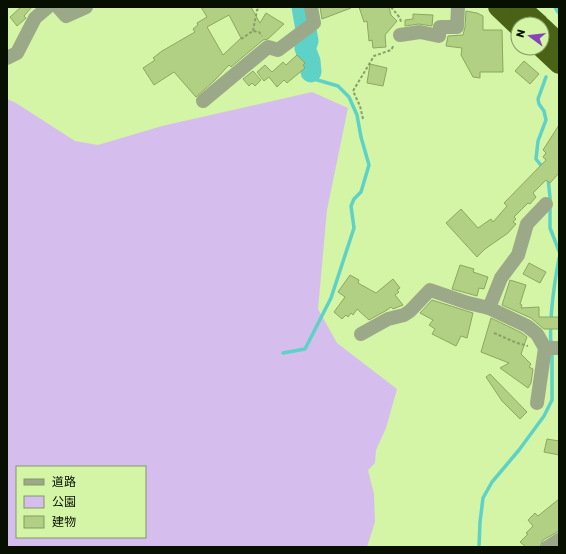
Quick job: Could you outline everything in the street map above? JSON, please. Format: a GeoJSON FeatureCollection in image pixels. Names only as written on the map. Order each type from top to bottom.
{"type":"FeatureCollection","features":[{"type":"Feature","properties":{"kind":"highway"},"geometry":{"type":"LineString","coordinates":[[498,7],[510,18]]}},
{"type":"Feature","properties":{"kind":"highway"},"geometry":{"type":"LineString","coordinates":[[520,7],[530,16]]}},
{"type":"Feature","properties":{"kind":"highway"},"geometry":{"type":"LineString","coordinates":[[550,35],[559,43]]}},
{"type":"Feature","properties":{"kind":"highway"},"geometry":{"type":"LineString","coordinates":[[550,56],[559,64]]}},
{"type":"Feature","properties":{"kind":"street"},"geometry":{"type":"LineString","coordinates":[[7,58],[17,53],[35,18],[48,7]]}},
{"type":"Feature","properties":{"kind":"street"},"geometry":{"type":"LineString","coordinates":[[58,7],[66,16],[86,7]]}},
{"type":"Feature","properties":{"kind":"street"},"geometry":{"type":"LineString","coordinates":[[203,101],[268,47],[278,50],[314,23],[312,7]]}},
{"type":"Feature","properties":{"kind":"street"},"geometry":{"type":"LineString","coordinates":[[400,35],[420,32],[439,36],[440,27],[457,27],[458,7]]}},
{"type":"Feature","properties":{"kind":"street"},"geometry":{"type":"LineString","coordinates":[[489,308],[501,278],[518,255],[526,224],[546,204]]}},
{"type":"Feature","properties":{"kind":"street"},"geometry":{"type":"LineString","coordinates":[[361,334],[388,319],[404,315],[410,311],[430,290],[468,303],[489,308],[527,326],[552,348],[537,403]]}},
{"type":"Feature","properties":{"kind":"street"},"geometry":{"type":"LineString","coordinates":[[548,547],[559,540]]}},
{"type":"Feature","properties":{"kind":"path"},"geometry":{"type":"LineString","coordinates":[[253,31],[257,10],[260,7]]}},
{"type":"Feature","properties":{"kind":"path"},"geometry":{"type":"LineString","coordinates":[[363,119],[360,106],[353,91],[374,56],[391,50],[400,35],[400,18],[391,7]]}},
{"type":"Feature","properties":{"kind":"path"},"geometry":{"type":"LineString","coordinates":[[241,39],[253,31],[259,32],[266,40],[268,47]]}},
{"type":"Feature","properties":{"kind":"path"},"geometry":{"type":"LineString","coordinates":[[494,333],[517,343],[552,348]]}},
{"type":"Feature","properties":{"kind":"green space"},"geometry":{"type":"Polygon","coordinates":[[[312,92],[348,108],[327,210],[318,309],[337,343],[397,389],[386,428],[376,450],[375,463],[368,470],[374,494],[375,522],[367,547],[7,547],[7,99],[16,103],[75,141],[98,145],[162,126],[312,92]]]}},
{"type":"Feature","properties":{"kind":"building"},"geometry":{"type":"Polygon","coordinates":[[[21,7],[32,7],[24,16],[26,18],[17,26],[10,17],[21,7]]]}},
{"type":"Feature","properties":{"kind":"building"},"geometry":{"type":"Polygon","coordinates":[[[201,7],[251,7],[260,23],[266,13],[284,24],[268,39],[263,40],[231,67],[229,65],[196,97],[174,72],[154,85],[143,68],[155,60],[153,58],[162,51],[195,32],[193,29],[198,25],[197,23],[207,17],[201,7]],[[229,15],[207,27],[223,55],[241,38],[229,15]]]}},
{"type":"Feature","properties":{"kind":"building"},"geometry":{"type":"Polygon","coordinates":[[[320,7],[351,7],[351,8],[322,19],[320,7]]]}},
{"type":"Feature","properties":{"kind":"building"},"geometry":{"type":"Polygon","coordinates":[[[359,7],[389,7],[391,15],[397,21],[385,35],[386,47],[373,48],[372,40],[369,41],[367,21],[364,22],[359,7]]]}},
{"type":"Feature","properties":{"kind":"building"},"geometry":{"type":"Polygon","coordinates":[[[466,11],[483,16],[483,30],[502,30],[503,72],[480,72],[480,78],[473,77],[461,55],[462,48],[446,46],[448,36],[463,35],[466,11]]]}},
{"type":"Feature","properties":{"kind":"building"},"geometry":{"type":"Polygon","coordinates":[[[413,14],[433,15],[432,26],[419,24],[405,26],[405,20],[413,19],[413,14]]]}},
{"type":"Feature","properties":{"kind":"building"},"geometry":{"type":"Polygon","coordinates":[[[297,55],[305,63],[303,65],[305,68],[287,83],[284,80],[277,87],[269,77],[264,81],[257,72],[265,65],[272,72],[283,62],[286,65],[297,55]]]}},
{"type":"Feature","properties":{"kind":"building"},"geometry":{"type":"Polygon","coordinates":[[[524,61],[539,74],[530,84],[515,71],[524,61]]]}},
{"type":"Feature","properties":{"kind":"building"},"geometry":{"type":"Polygon","coordinates":[[[370,64],[387,68],[383,86],[367,83],[370,64]]]}},
{"type":"Feature","properties":{"kind":"building"},"geometry":{"type":"Polygon","coordinates":[[[253,71],[261,80],[255,86],[252,83],[249,86],[243,79],[253,71]]]}},
{"type":"Feature","properties":{"kind":"building"},"geometry":{"type":"Polygon","coordinates":[[[559,125],[559,173],[550,183],[546,180],[533,193],[536,197],[514,217],[516,219],[513,222],[516,224],[508,233],[485,249],[477,257],[446,223],[461,209],[478,228],[491,219],[493,222],[507,206],[504,203],[546,160],[543,157],[546,153],[543,150],[559,125]]]}},
{"type":"Feature","properties":{"kind":"building"},"geometry":{"type":"Polygon","coordinates":[[[529,263],[546,272],[540,283],[523,274],[529,263]]]}},
{"type":"Feature","properties":{"kind":"building"},"geometry":{"type":"Polygon","coordinates":[[[460,265],[474,269],[473,272],[488,277],[484,289],[479,288],[477,296],[452,289],[460,265]]]}},
{"type":"Feature","properties":{"kind":"building"},"geometry":{"type":"Polygon","coordinates":[[[350,275],[359,280],[358,283],[376,293],[393,279],[400,288],[397,290],[399,292],[395,295],[403,305],[393,309],[391,307],[369,320],[357,309],[353,315],[351,313],[348,317],[346,315],[342,319],[334,312],[345,297],[338,292],[350,275]]]}},
{"type":"Feature","properties":{"kind":"building"},"geometry":{"type":"Polygon","coordinates":[[[510,280],[526,285],[520,304],[522,305],[521,308],[539,307],[539,317],[559,317],[559,329],[544,329],[531,318],[502,305],[510,280]]]}},
{"type":"Feature","properties":{"kind":"building"},"geometry":{"type":"Polygon","coordinates":[[[432,300],[473,313],[467,338],[461,336],[456,346],[432,334],[435,329],[429,325],[433,320],[420,313],[432,300]]]}},
{"type":"Feature","properties":{"kind":"building"},"geometry":{"type":"Polygon","coordinates":[[[491,318],[522,333],[527,337],[521,354],[531,364],[529,367],[533,369],[531,383],[528,388],[500,368],[509,363],[481,352],[491,318]]]}},
{"type":"Feature","properties":{"kind":"building"},"geometry":{"type":"Polygon","coordinates":[[[490,374],[527,412],[520,419],[502,401],[486,377],[490,374]]]}},
{"type":"Feature","properties":{"kind":"building"},"geometry":{"type":"Polygon","coordinates":[[[547,439],[559,441],[559,455],[544,452],[547,439]]]}},
{"type":"Feature","properties":{"kind":"building"},"geometry":{"type":"Polygon","coordinates":[[[559,499],[559,531],[543,540],[540,547],[526,547],[520,542],[533,526],[528,520],[535,513],[538,516],[559,499]]]}},
{"type":"Feature","properties":{"kind":"waterway"},"geometry":{"type":"LineString","coordinates":[[302,7],[308,41],[305,48],[310,61],[311,72]]}},
{"type":"Feature","properties":{"kind":"waterway"},"geometry":{"type":"LineString","coordinates":[[555,7],[558,12]]}},
{"type":"Feature","properties":{"kind":"waterway"},"geometry":{"type":"LineString","coordinates":[[283,353],[305,349],[331,298],[354,228],[351,206],[354,199],[361,192],[369,165],[361,137],[357,115],[349,97],[338,86],[314,79],[311,72]]}},
{"type":"Feature","properties":{"kind":"waterway"},"geometry":{"type":"LineString","coordinates":[[544,169],[536,159],[538,141],[546,120],[544,111],[539,104],[538,99],[546,77]]}},
{"type":"Feature","properties":{"kind":"waterway"},"geometry":{"type":"LineString","coordinates":[[548,178],[550,197],[550,228],[559,251]]}},
{"type":"Feature","properties":{"kind":"waterway"},"geometry":{"type":"LineString","coordinates":[[551,345],[551,312],[559,258]]}},
{"type":"Feature","properties":{"kind":"waterway"},"geometry":{"type":"LineString","coordinates":[[479,547],[483,498],[492,482],[519,450],[544,416],[552,400],[552,351]]}}]}
